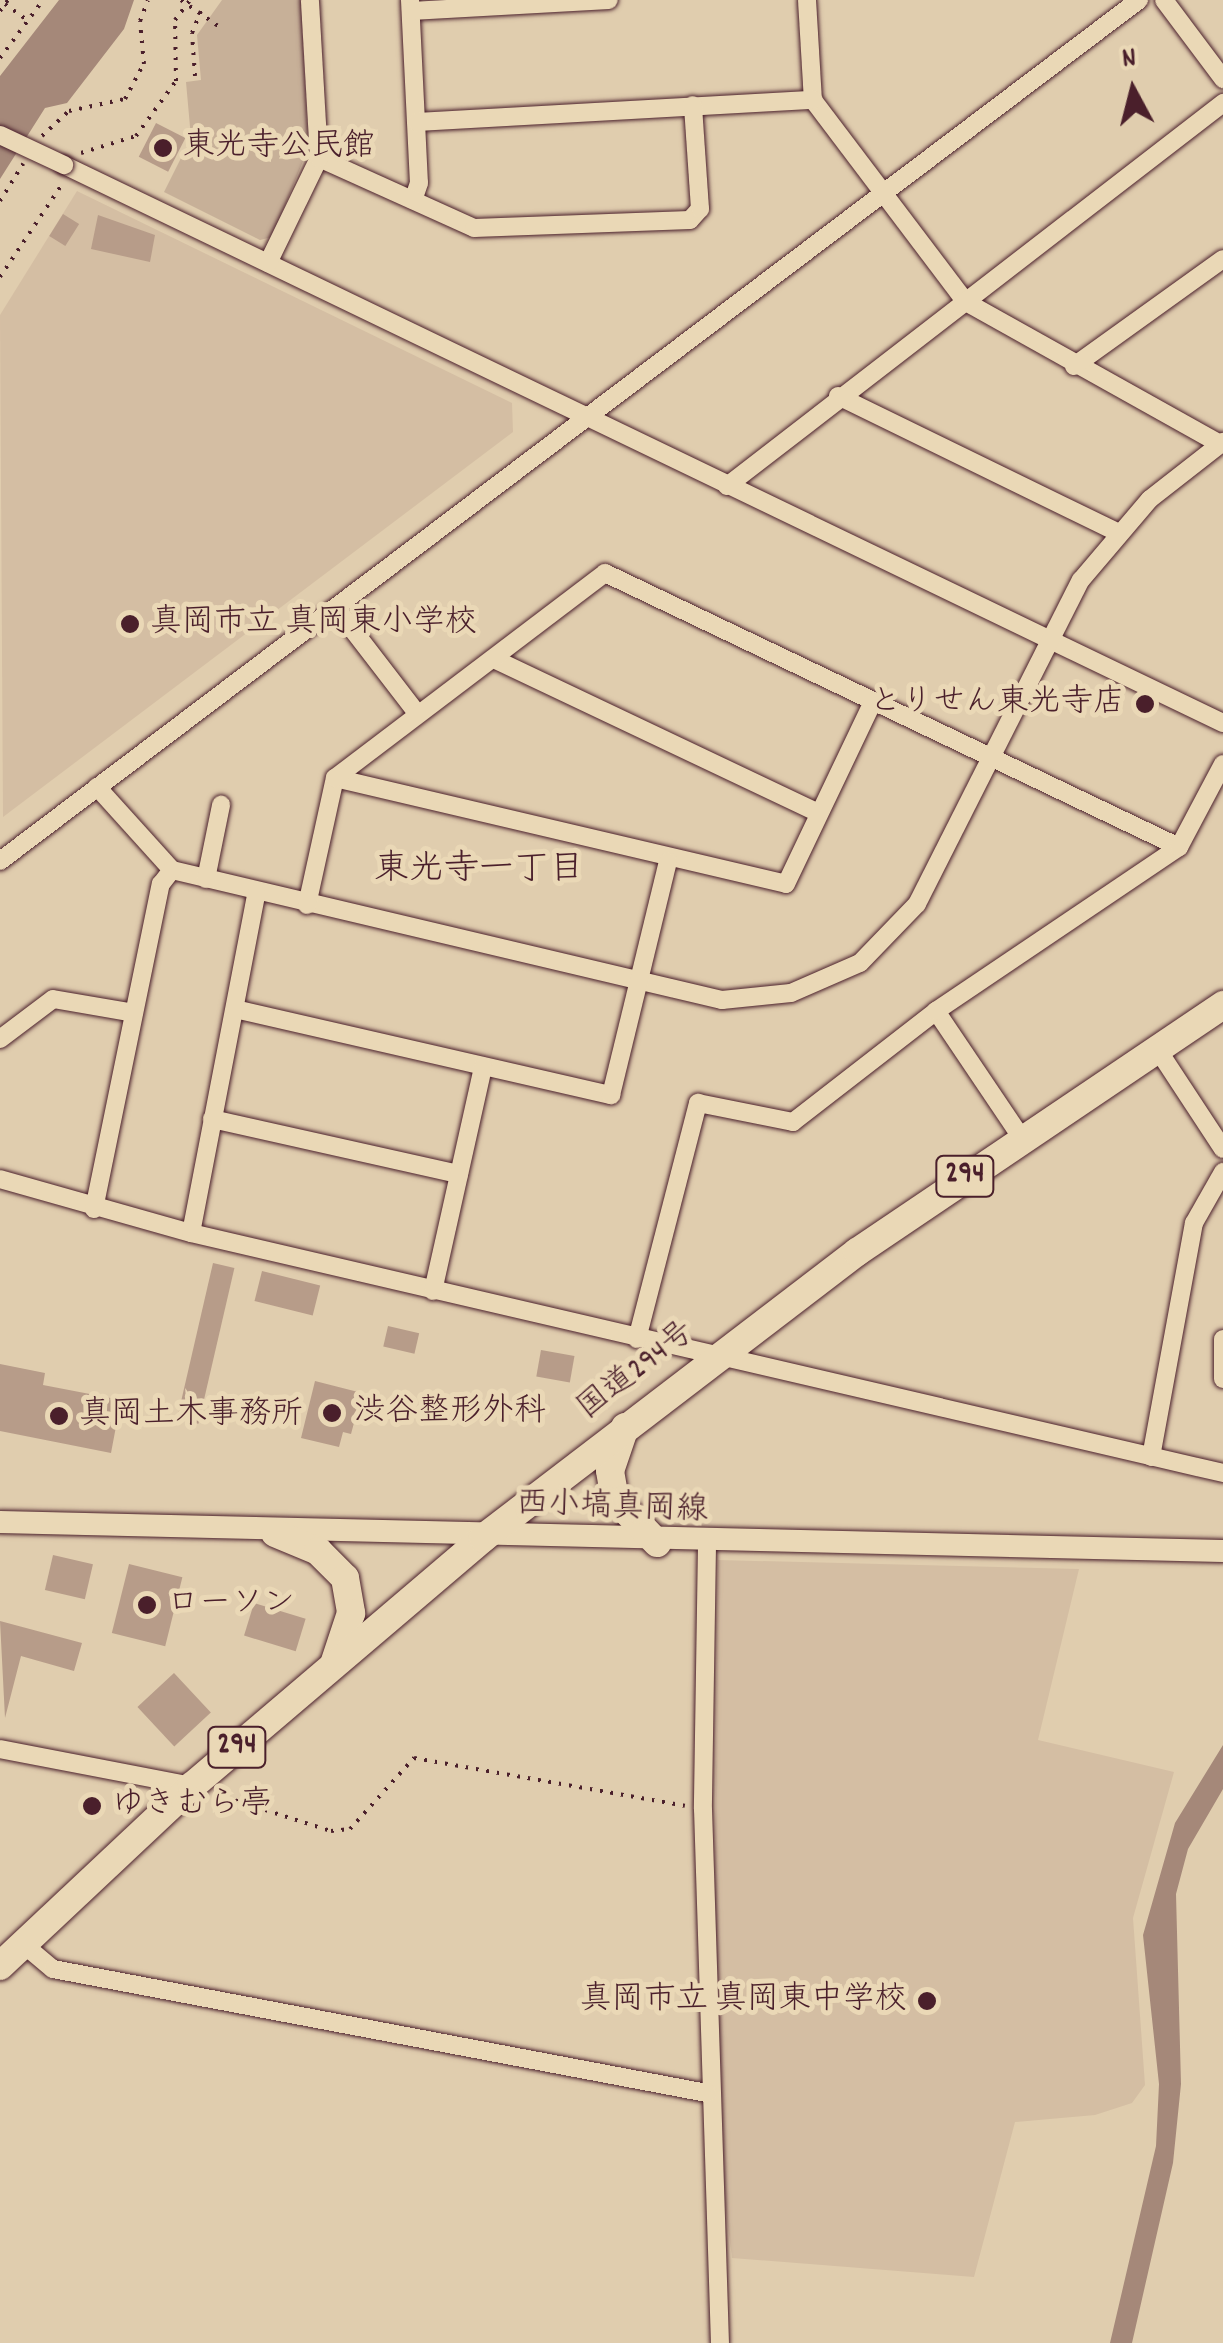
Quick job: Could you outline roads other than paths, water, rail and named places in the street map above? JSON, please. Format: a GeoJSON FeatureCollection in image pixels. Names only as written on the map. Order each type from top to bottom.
{"type":"FeatureCollection","features":[{"type":"Feature","properties":{"kind":"highway","name":"国道294号"},"geometry":{"type":"LineString","coordinates":[[0,1966],[192,1786],[482,1538],[714,1357],[1021,1137],[1223,1005]]}},
{"type":"Feature","properties":{"kind":"highway"},"geometry":{"type":"LineString","coordinates":[[626,1426],[610,1472],[615,1498],[657,1543]]}},
{"type":"Feature","properties":{"kind":"highway"},"geometry":{"type":"LineString","coordinates":[[275,1534],[318,1551],[345,1578],[351,1613],[332,1667]]}},
{"type":"Feature","properties":{"kind":"main road","name":"西小塙真岡線"},"geometry":{"type":"LineString","coordinates":[[0,1522],[275,1534],[708,1545],[1223,1552]]}},
{"type":"Feature","properties":{"kind":"street"},"geometry":{"type":"LineString","coordinates":[[268,264],[319,158],[310,0]]}},
{"type":"Feature","properties":{"kind":"street"},"geometry":{"type":"LineString","coordinates":[[413,200],[417,122],[411,6],[608,0]]}},
{"type":"Feature","properties":{"kind":"street"},"geometry":{"type":"LineString","coordinates":[[97,787],[172,870],[256,894],[722,1000],[757,999],[828,981],[860,963],[918,904],[1050,636],[1118,532],[1221,443],[1074,366],[966,302],[813,100],[807,0]]}},
{"type":"Feature","properties":{"kind":"street"},"geometry":{"type":"LineString","coordinates":[[0,861],[1139,0]]}},
{"type":"Feature","properties":{"kind":"street"},"geometry":{"type":"LineString","coordinates":[[1164,0],[1223,79]]}},
{"type":"Feature","properties":{"kind":"street"},"geometry":{"type":"LineString","coordinates":[[417,122],[813,100]]}},
{"type":"Feature","properties":{"kind":"street"},"geometry":{"type":"LineString","coordinates":[[727,486],[838,396],[1223,103]]}},
{"type":"Feature","properties":{"kind":"street"},"geometry":{"type":"LineString","coordinates":[[319,158],[474,228],[690,220],[700,209],[693,106]]}},
{"type":"Feature","properties":{"kind":"street"},"geometry":{"type":"LineString","coordinates":[[0,135],[727,486],[1050,636],[1223,723]]}},
{"type":"Feature","properties":{"kind":"street"},"geometry":{"type":"LineString","coordinates":[[1074,366],[1223,260]]}},
{"type":"Feature","properties":{"kind":"street"},"geometry":{"type":"LineString","coordinates":[[838,396],[1118,532]]}},
{"type":"Feature","properties":{"kind":"street"},"geometry":{"type":"LineString","coordinates":[[307,906],[335,778],[605,573],[872,704],[1179,847]]}},
{"type":"Feature","properties":{"kind":"street"},"geometry":{"type":"LineString","coordinates":[[336,608],[417,713]]}},
{"type":"Feature","properties":{"kind":"street"},"geometry":{"type":"LineString","coordinates":[[494,659],[818,813]]}},
{"type":"Feature","properties":{"kind":"street"},"geometry":{"type":"LineString","coordinates":[[335,778],[668,862],[786,884],[872,704]]}},
{"type":"Feature","properties":{"kind":"street"},"geometry":{"type":"LineString","coordinates":[[637,1339],[698,1103],[793,1122],[936,1010],[1179,847],[1223,764]]}},
{"type":"Feature","properties":{"kind":"street"},"geometry":{"type":"LineString","coordinates":[[206,879],[222,805]]}},
{"type":"Feature","properties":{"kind":"street"},"geometry":{"type":"LineString","coordinates":[[235,1009],[611,1095],[668,862]]}},
{"type":"Feature","properties":{"kind":"street"},"geometry":{"type":"LineString","coordinates":[[94,1209],[160,884],[172,870]]}},
{"type":"Feature","properties":{"kind":"street"},"geometry":{"type":"LineString","coordinates":[[190,1233],[256,894]]}},
{"type":"Feature","properties":{"kind":"street"},"geometry":{"type":"LineString","coordinates":[[0,1039],[53,999],[134,1013]]}},
{"type":"Feature","properties":{"kind":"street"},"geometry":{"type":"LineString","coordinates":[[936,1010],[1021,1137]]}},
{"type":"Feature","properties":{"kind":"street"},"geometry":{"type":"LineString","coordinates":[[1156,1046],[1223,1150]]}},
{"type":"Feature","properties":{"kind":"street"},"geometry":{"type":"LineString","coordinates":[[433,1292],[483,1067]]}},
{"type":"Feature","properties":{"kind":"street"},"geometry":{"type":"LineString","coordinates":[[212,1119],[459,1174]]}},
{"type":"Feature","properties":{"kind":"street"},"geometry":{"type":"LineString","coordinates":[[1151,1457],[1194,1222],[1223,1172]]}},
{"type":"Feature","properties":{"kind":"street"},"geometry":{"type":"LineString","coordinates":[[0,1179],[94,1209],[433,1292],[1223,1472]]}},
{"type":"Feature","properties":{"kind":"street"},"geometry":{"type":"LineString","coordinates":[[1223,1339],[1223,1379]]}},
{"type":"Feature","properties":{"kind":"street"},"geometry":{"type":"LineString","coordinates":[[708,1545],[703,1809],[707,2093],[720,2343]]}},
{"type":"Feature","properties":{"kind":"street"},"geometry":{"type":"LineString","coordinates":[[0,1749],[192,1786]]}},
{"type":"Feature","properties":{"kind":"street"},"geometry":{"type":"LineString","coordinates":[[24,1944],[53,1969],[707,2093]]}},
{"type":"Feature","properties":{"kind":"place","name":"東光寺公民館"},"geometry":{"type":"Point","coordinates":[163,148]}},
{"type":"Feature","properties":{"kind":"place","name":"真岡市立 真岡東小学校"},"geometry":{"type":"Point","coordinates":[130,624]}},
{"type":"Feature","properties":{"kind":"place","name":"とりせん東光寺店"},"geometry":{"type":"Point","coordinates":[1145,704]}},
{"type":"Feature","properties":{"kind":"place","name":"渋谷整形外科"},"geometry":{"type":"Point","coordinates":[332,1413]}},
{"type":"Feature","properties":{"kind":"place","name":"真岡土木事務所"},"geometry":{"type":"Point","coordinates":[59,1416]}},
{"type":"Feature","properties":{"kind":"place","name":"ローソン"},"geometry":{"type":"Point","coordinates":[147,1605]}},
{"type":"Feature","properties":{"kind":"place","name":"ゆきむら亭"},"geometry":{"type":"Point","coordinates":[92,1806]}},
{"type":"Feature","properties":{"kind":"place","name":"真岡市立 真岡東中学校"},"geometry":{"type":"Point","coordinates":[927,2001]}},
{"type":"Feature","properties":{"kind":"district","name":"東光寺一丁目"},"geometry":{"type":"Point","coordinates":[479,871]}}]}
